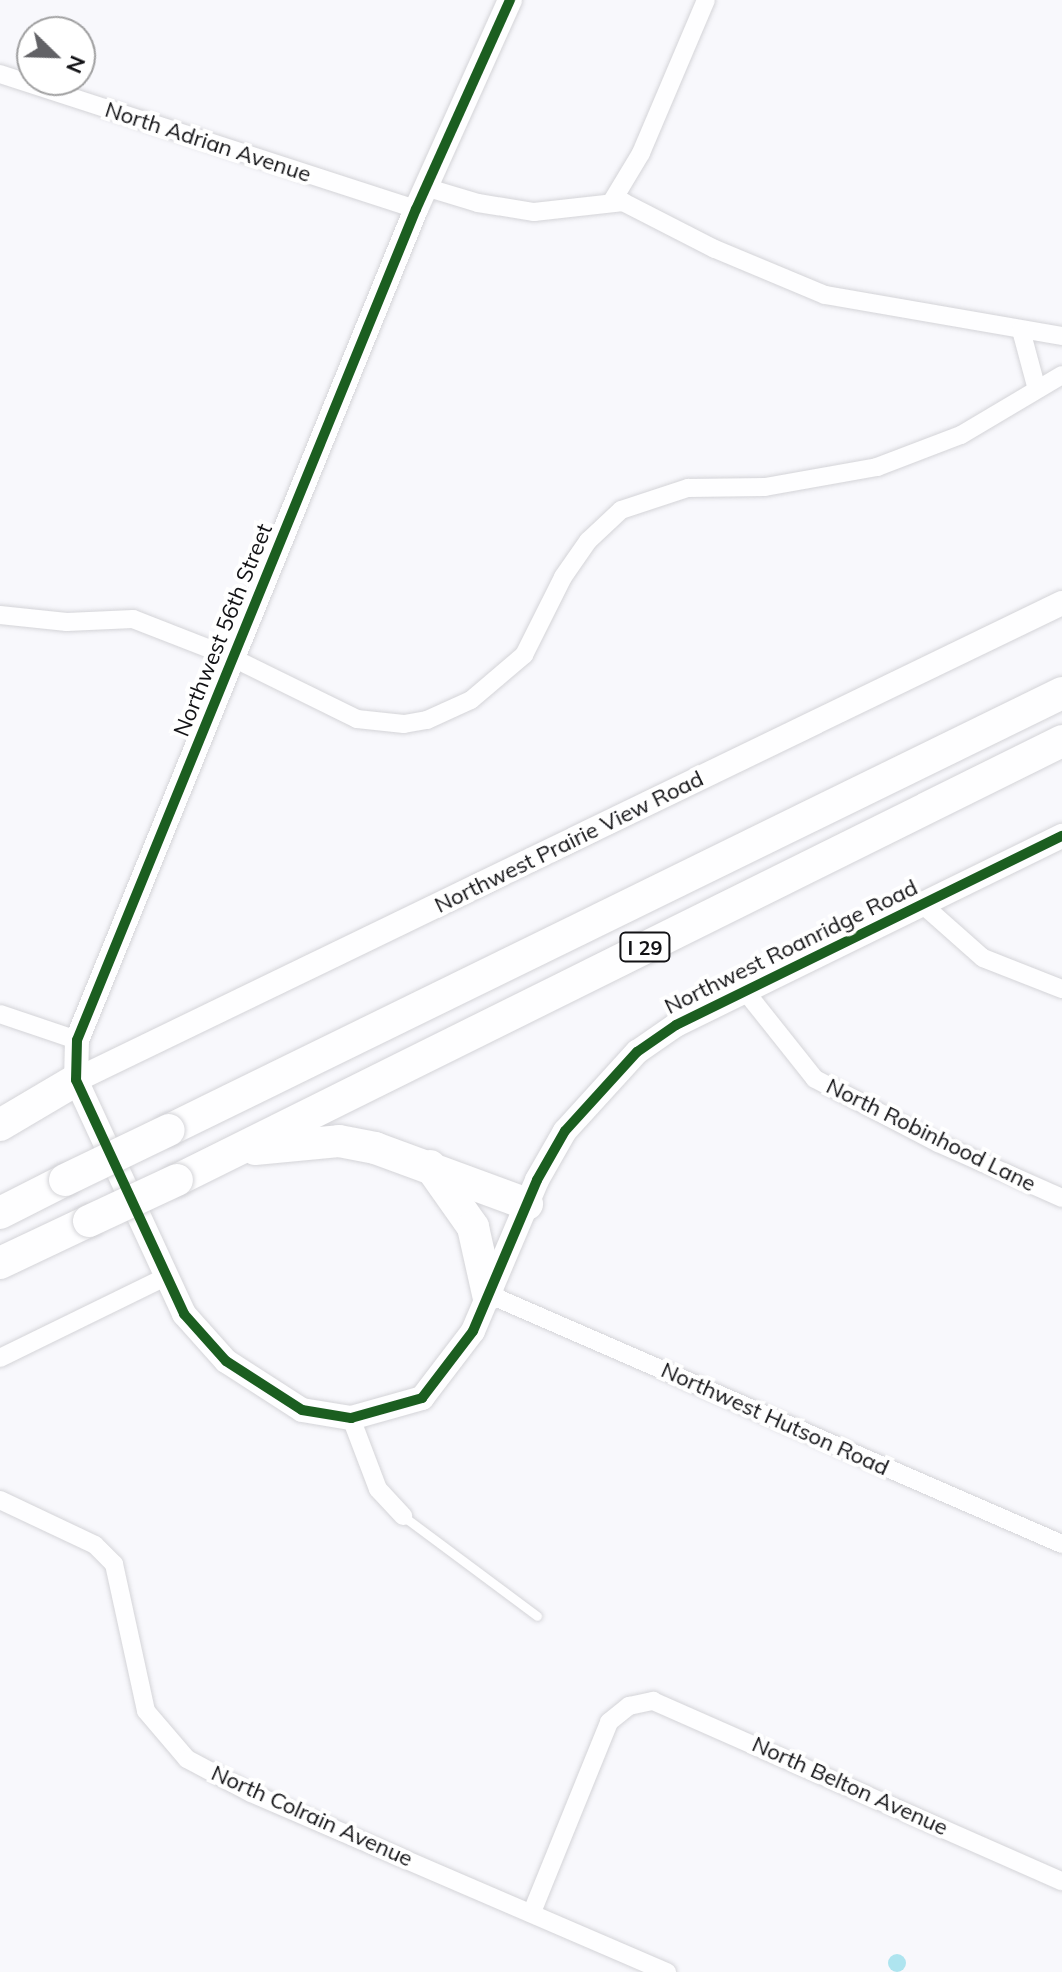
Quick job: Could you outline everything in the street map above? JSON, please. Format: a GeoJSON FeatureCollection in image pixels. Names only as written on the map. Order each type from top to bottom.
{"type":"FeatureCollection","features":[{"type":"Feature","properties":{"kind":"highway","name":"I 29"},"geometry":{"type":"LineString","coordinates":[[0,1213],[1062,693]]}},
{"type":"Feature","properties":{"kind":"highway","name":"I 29"},"geometry":{"type":"LineString","coordinates":[[0,1263],[177,1180],[1062,741]]}},
{"type":"Feature","properties":{"kind":"highway"},"geometry":{"type":"LineString","coordinates":[[0,1125],[76,1080]]}},
{"type":"Feature","properties":{"kind":"highway"},"geometry":{"type":"LineString","coordinates":[[228,1153],[339,1141],[428,1164],[527,1204]]}},
{"type":"Feature","properties":{"kind":"highway"},"geometry":{"type":"LineString","coordinates":[[428,1164],[473,1227],[488,1294]]}},
{"type":"Feature","properties":{"kind":"street","name":"Northwest 56th Street"},"geometry":{"type":"LineString","coordinates":[[163,1278],[76,1080],[77,1040],[421,198],[510,0]]}},
{"type":"Feature","properties":{"kind":"street"},"geometry":{"type":"LineString","coordinates":[[611,203],[641,153],[706,0]]}},
{"type":"Feature","properties":{"kind":"street","name":"North Adrian Avenue"},"geometry":{"type":"LineString","coordinates":[[0,74],[421,198],[520,211],[575,210],[611,203],[635,206],[715,249],[825,295],[1062,336]]}},
{"type":"Feature","properties":{"kind":"street"},"geometry":{"type":"LineString","coordinates":[[1021,330],[1036,386]]}},
{"type":"Feature","properties":{"kind":"street"},"geometry":{"type":"LineString","coordinates":[[0,615],[67,622],[133,619],[233,658],[357,719],[404,724],[427,720],[471,700],[524,655],[563,577],[588,541],[621,510],[688,488],[765,487],[877,467],[961,435],[1036,386],[1062,375]]}},
{"type":"Feature","properties":{"kind":"street","name":"Northwest Prairie View Road"},"geometry":{"type":"LineString","coordinates":[[76,1080],[1062,603]]}},
{"type":"Feature","properties":{"kind":"street","name":"Northwest Roanridge Road"},"geometry":{"type":"LineString","coordinates":[[163,1278],[184,1314],[226,1361],[302,1410],[351,1418],[422,1398],[457,1359],[527,1204],[565,1131],[610,1076],[666,1031],[1062,836]]}},
{"type":"Feature","properties":{"kind":"street"},"geometry":{"type":"LineString","coordinates":[[922,904],[983,958],[1062,989]]}},
{"type":"Feature","properties":{"kind":"street","name":"North Robinhood Lane"},"geometry":{"type":"LineString","coordinates":[[745,991],[815,1079],[938,1143],[1062,1198]]}},
{"type":"Feature","properties":{"kind":"street"},"geometry":{"type":"LineString","coordinates":[[0,1014],[77,1040]]}},
{"type":"Feature","properties":{"kind":"street"},"geometry":{"type":"LineString","coordinates":[[0,1358],[163,1278]]}},
{"type":"Feature","properties":{"kind":"street","name":"Northwest Hutson Road"},"geometry":{"type":"LineString","coordinates":[[488,1294],[1062,1544]]}},
{"type":"Feature","properties":{"kind":"street"},"geometry":{"type":"LineString","coordinates":[[351,1418],[378,1489],[403,1516]]}},
{"type":"Feature","properties":{"kind":"street","name":"North Colrain Avenue"},"geometry":{"type":"LineString","coordinates":[[0,1500],[95,1545],[114,1564],[146,1711],[187,1759],[251,1793],[667,1972]]}},
{"type":"Feature","properties":{"kind":"street","name":"North Belton Avenue"},"geometry":{"type":"LineString","coordinates":[[532,1912],[603,1733],[618,1713],[636,1704],[666,1703],[1062,1881]]}},
{"type":"Feature","properties":{"kind":"lane"},"geometry":{"type":"LineString","coordinates":[[403,1516],[537,1616]]}},
{"type":"Feature","properties":{"kind":"water"},"geometry":{"type":"Polygon","coordinates":[[[893,1954],[901,1954],[906,1963],[904,1970],[893,1972],[888,1967],[888,1959],[893,1954]]]}},
{"type":"Feature","properties":{"kind":"cycle path"},"geometry":{"type":"LineString","coordinates":[[510,0],[416,209],[77,1040],[76,1080],[184,1314],[226,1361],[302,1410],[351,1418],[422,1398],[473,1331],[537,1180],[565,1131],[637,1052],[676,1025],[1062,836]]}}]}
